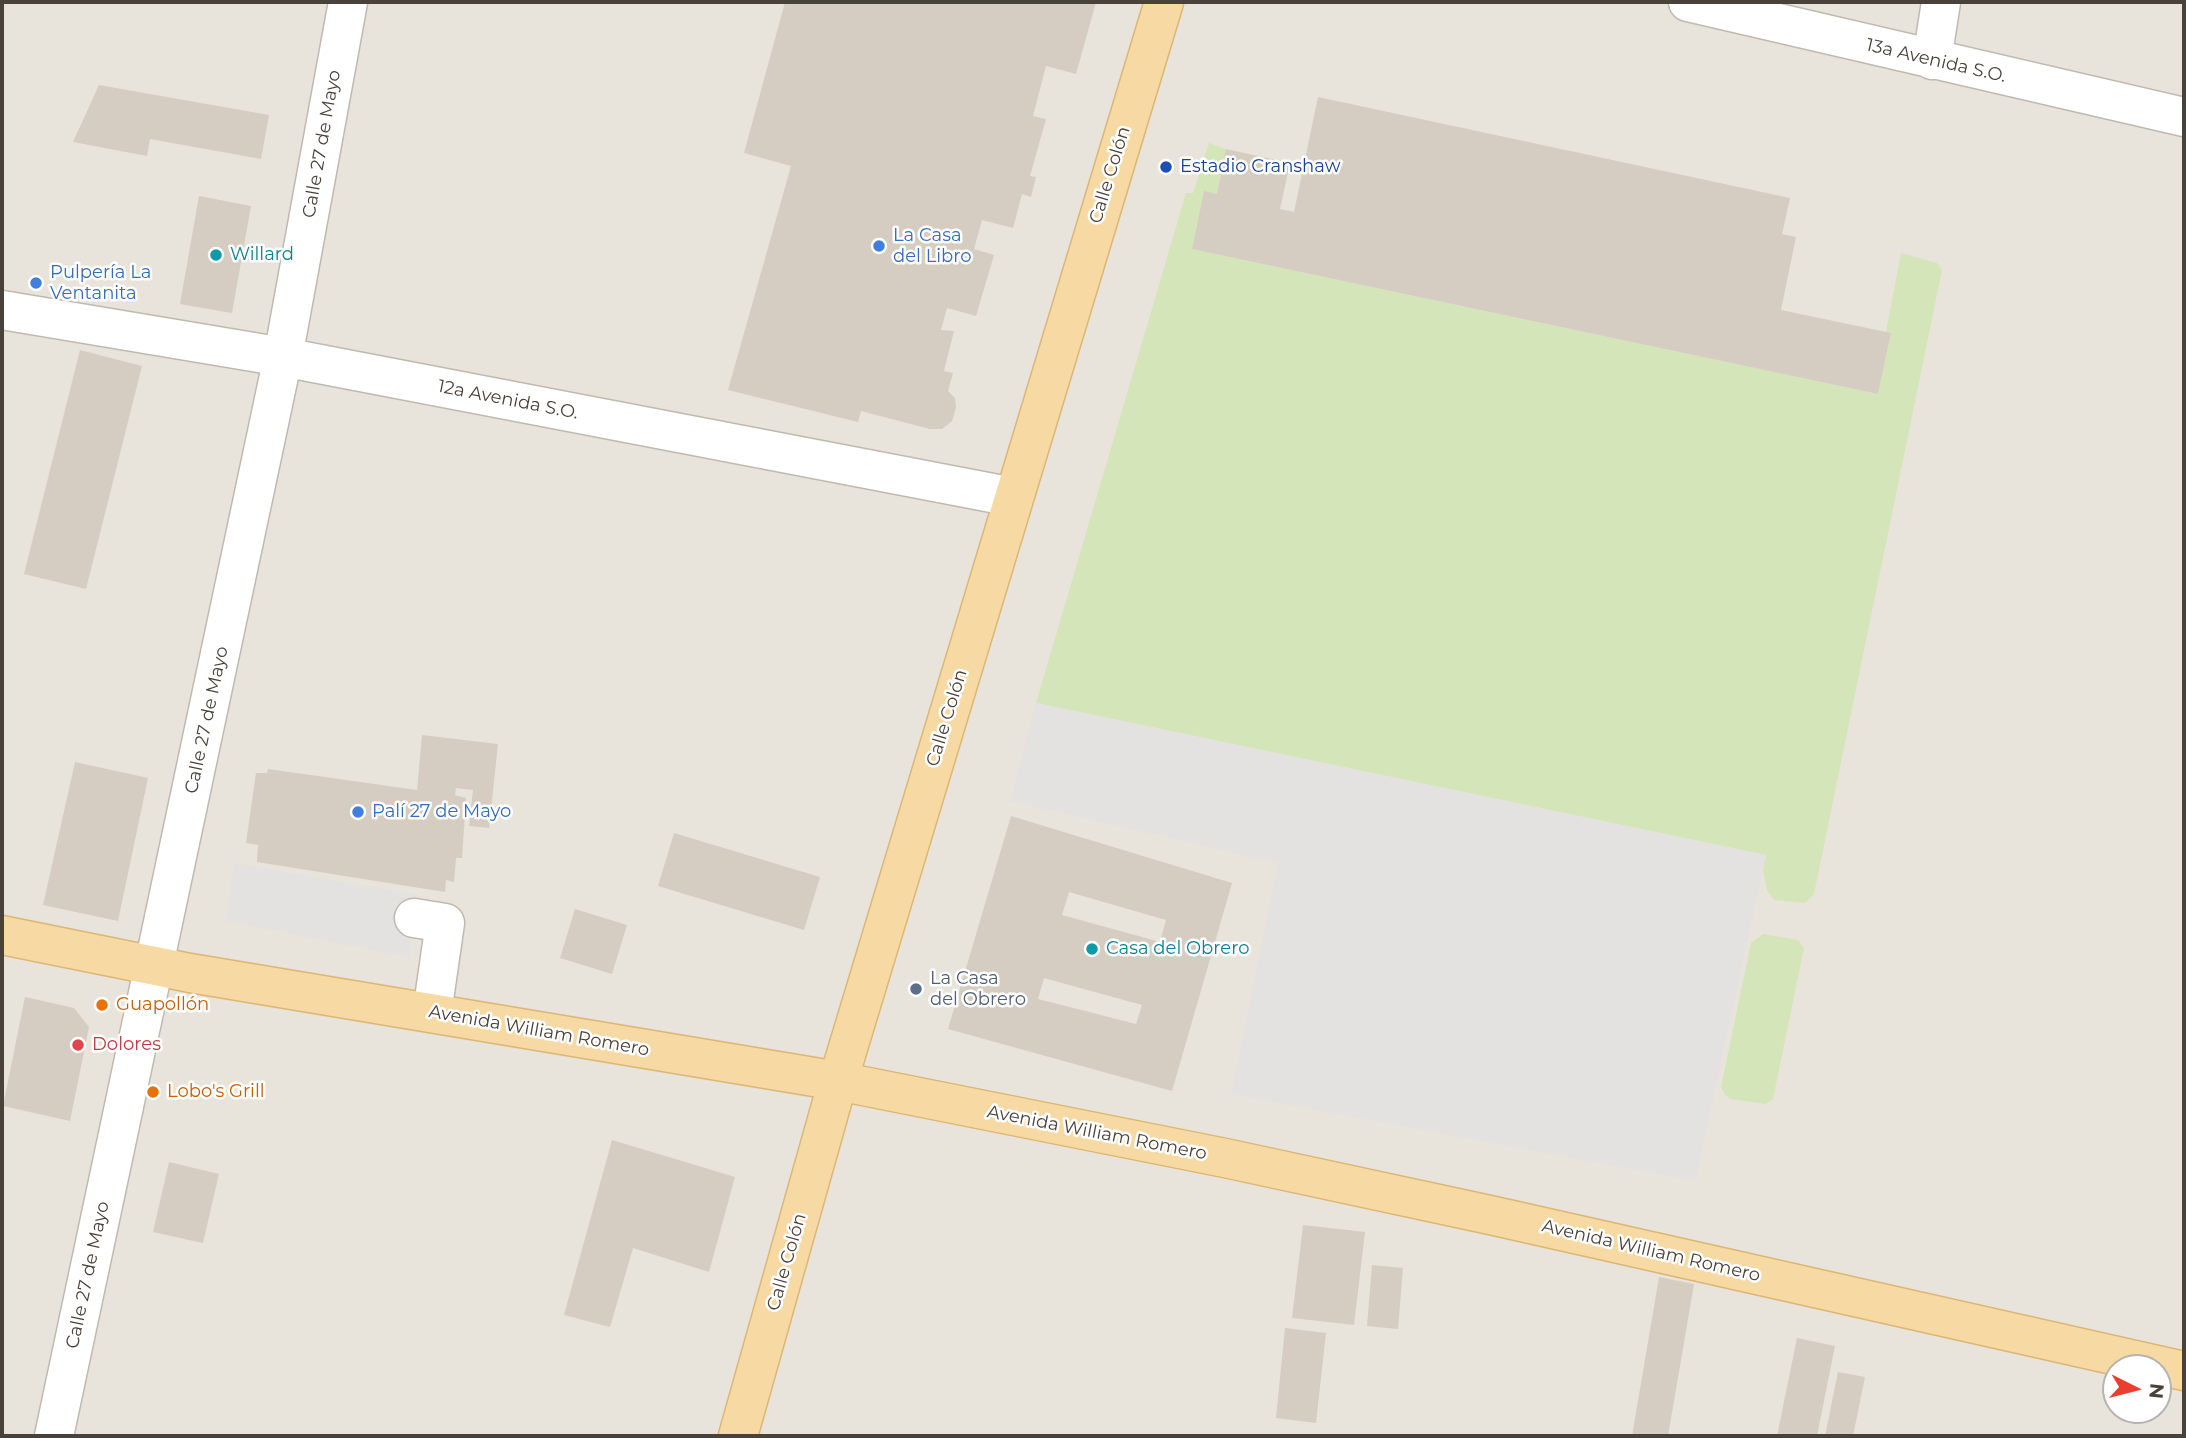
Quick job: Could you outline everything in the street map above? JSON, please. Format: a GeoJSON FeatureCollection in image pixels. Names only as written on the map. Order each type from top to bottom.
{"type":"FeatureCollection","features":[{"type":"Feature","properties":{"kind":"main road","name":"Calle Colón"},"geometry":{"type":"LineString","coordinates":[[738,1436],[838,1081],[1164,2]]}},
{"type":"Feature","properties":{"kind":"main road","name":"Avenida William Romero"},"geometry":{"type":"LineString","coordinates":[[2,935],[155,967],[838,1081],[1225,1158],[2184,1371]]}},
{"type":"Feature","properties":{"kind":"street","name":"Calle 27 de Mayo"},"geometry":{"type":"LineString","coordinates":[[54,1436],[283,357],[348,2]]}},
{"type":"Feature","properties":{"kind":"street","name":"13a Avenida S.O."},"geometry":{"type":"LineString","coordinates":[[1688,2],[2184,117]]}},
{"type":"Feature","properties":{"kind":"street"},"geometry":{"type":"LineString","coordinates":[[1932,60],[1941,2]]}},
{"type":"Feature","properties":{"kind":"street","name":"12a Avenida S.O."},"geometry":{"type":"LineString","coordinates":[[2,310],[283,357],[1013,497]]}},
{"type":"Feature","properties":{"kind":"street"},"geometry":{"type":"LineString","coordinates":[[414,918],[446,923],[432,1013]]}},
{"type":"Feature","properties":{"kind":"shaded area"},"geometry":{"type":"Polygon","coordinates":[[[2,2],[2184,2],[2184,1436],[2,1436],[2,2]]]}},
{"type":"Feature","properties":{"kind":"shaded area"},"geometry":{"type":"Polygon","coordinates":[[[1036,703],[1766,855],[1695,1181],[1231,1094],[1278,863],[1010,801],[1036,703]]]}},
{"type":"Feature","properties":{"kind":"shaded area"},"geometry":{"type":"Polygon","coordinates":[[[234,863],[417,895],[409,957],[226,921],[234,863]]]}},
{"type":"Feature","properties":{"kind":"green space"},"geometry":{"type":"Polygon","coordinates":[[[1209,143],[1226,149],[1217,194],[1204,192],[1192,249],[1878,394],[1891,334],[1886,332],[1901,253],[1937,263],[1942,270],[1814,894],[1805,903],[1774,900],[1767,890],[1763,870],[1766,855],[1036,703],[1186,193],[1193,193],[1209,143]]]}},
{"type":"Feature","properties":{"kind":"green space"},"geometry":{"type":"Polygon","coordinates":[[[1763,934],[1798,940],[1804,948],[1773,1099],[1765,1104],[1731,1099],[1721,1087],[1751,943],[1763,934]]]}},
{"type":"Feature","properties":{"kind":"building"},"geometry":{"type":"Polygon","coordinates":[[[785,2],[1096,2],[1076,74],[1046,66],[1033,116],[1046,119],[1030,176],[1036,177],[1031,197],[1022,194],[1013,228],[982,220],[974,249],[994,255],[976,316],[947,308],[941,330],[954,331],[944,371],[953,373],[948,391],[955,398],[956,408],[952,421],[942,429],[930,429],[861,411],[858,422],[728,390],[791,166],[744,153],[785,2]]]}},
{"type":"Feature","properties":{"kind":"building"},"geometry":{"type":"Polygon","coordinates":[[[99,85],[269,115],[261,159],[150,139],[147,156],[73,142],[99,85]]]}},
{"type":"Feature","properties":{"kind":"building"},"geometry":{"type":"Polygon","coordinates":[[[1318,97],[1790,198],[1782,234],[1796,237],[1781,310],[1891,333],[1878,394],[1192,249],[1204,191],[1217,194],[1226,149],[1290,163],[1280,209],[1294,212],[1318,97]]]}},
{"type":"Feature","properties":{"kind":"building","name":"Willard"},"geometry":{"type":"Polygon","coordinates":[[[199,196],[251,206],[232,313],[180,304],[199,196]]]}},
{"type":"Feature","properties":{"kind":"building"},"geometry":{"type":"Polygon","coordinates":[[[80,350],[142,366],[86,589],[24,574],[80,350]]]}},
{"type":"Feature","properties":{"kind":"building","name":"Palí 27 de Mayo"},"geometry":{"type":"Polygon","coordinates":[[[422,735],[498,744],[489,828],[469,826],[473,790],[456,788],[455,795],[466,798],[462,858],[456,858],[454,882],[446,880],[445,892],[257,862],[258,845],[246,843],[256,773],[267,773],[268,769],[417,790],[422,735]]]}},
{"type":"Feature","properties":{"kind":"building"},"geometry":{"type":"Polygon","coordinates":[[[75,762],[148,778],[118,921],[43,905],[75,762]]]}},
{"type":"Feature","properties":{"kind":"building","name":"Casa del Obrero"},"geometry":{"type":"Polygon","coordinates":[[[1011,816],[1232,883],[1172,1091],[948,1029],[1011,816]],[[1069,892],[1062,915],[1160,942],[1166,920],[1069,892]],[[1044,978],[1038,999],[1136,1024],[1142,1005],[1044,978]]]}},
{"type":"Feature","properties":{"kind":"building"},"geometry":{"type":"Polygon","coordinates":[[[674,833],[820,877],[804,930],[658,886],[674,833]]]}},
{"type":"Feature","properties":{"kind":"building"},"geometry":{"type":"Polygon","coordinates":[[[575,909],[627,925],[612,974],[560,958],[575,909]]]}},
{"type":"Feature","properties":{"kind":"building"},"geometry":{"type":"Polygon","coordinates":[[[25,997],[74,1008],[89,1027],[70,1121],[3,1106],[25,997]]]}},
{"type":"Feature","properties":{"kind":"building"},"geometry":{"type":"Polygon","coordinates":[[[612,1140],[735,1177],[709,1272],[633,1248],[610,1327],[564,1315],[612,1140]]]}},
{"type":"Feature","properties":{"kind":"building"},"geometry":{"type":"Polygon","coordinates":[[[169,1162],[219,1174],[203,1243],[153,1232],[169,1162]]]}},
{"type":"Feature","properties":{"kind":"building"},"geometry":{"type":"Polygon","coordinates":[[[1303,1225],[1365,1232],[1354,1325],[1292,1318],[1303,1225]]]}},
{"type":"Feature","properties":{"kind":"building"},"geometry":{"type":"Polygon","coordinates":[[[1372,1265],[1403,1268],[1398,1329],[1367,1326],[1372,1265]]]}},
{"type":"Feature","properties":{"kind":"building"},"geometry":{"type":"Polygon","coordinates":[[[1659,1277],[1694,1284],[1668,1436],[1632,1436],[1659,1277]]]}},
{"type":"Feature","properties":{"kind":"building"},"geometry":{"type":"Polygon","coordinates":[[[1285,1328],[1326,1333],[1316,1423],[1276,1418],[1285,1328]]]}},
{"type":"Feature","properties":{"kind":"building"},"geometry":{"type":"Polygon","coordinates":[[[1797,1338],[1835,1346],[1817,1436],[1777,1436],[1797,1338]]]}},
{"type":"Feature","properties":{"kind":"building"},"geometry":{"type":"Polygon","coordinates":[[[1838,1372],[1865,1377],[1853,1436],[1825,1436],[1838,1372]]]}},
{"type":"Feature","properties":{"kind":"place","name":"Estadio Cranshaw"},"geometry":{"type":"Point","coordinates":[1166,167]}},
{"type":"Feature","properties":{"kind":"place","name":"La Casa del Libro"},"geometry":{"type":"Point","coordinates":[879,246]}},
{"type":"Feature","properties":{"kind":"place","name":"Willard"},"geometry":{"type":"Point","coordinates":[216,255]}},
{"type":"Feature","properties":{"kind":"place","name":"Pulpería La Ventanita"},"geometry":{"type":"Point","coordinates":[36,283]}},
{"type":"Feature","properties":{"kind":"place","name":"Palí 27 de Mayo"},"geometry":{"type":"Point","coordinates":[358,812]}},
{"type":"Feature","properties":{"kind":"place","name":"Casa del Obrero"},"geometry":{"type":"Point","coordinates":[1092,949]}},
{"type":"Feature","properties":{"kind":"place","name":"La Casa del Obrero"},"geometry":{"type":"Point","coordinates":[916,989]}},
{"type":"Feature","properties":{"kind":"place","name":"Guapollón"},"geometry":{"type":"Point","coordinates":[102,1005]}},
{"type":"Feature","properties":{"kind":"place","name":"Dolores"},"geometry":{"type":"Point","coordinates":[78,1045]}},
{"type":"Feature","properties":{"kind":"place","name":"Lobo's Grill"},"geometry":{"type":"Point","coordinates":[153,1092]}}]}
